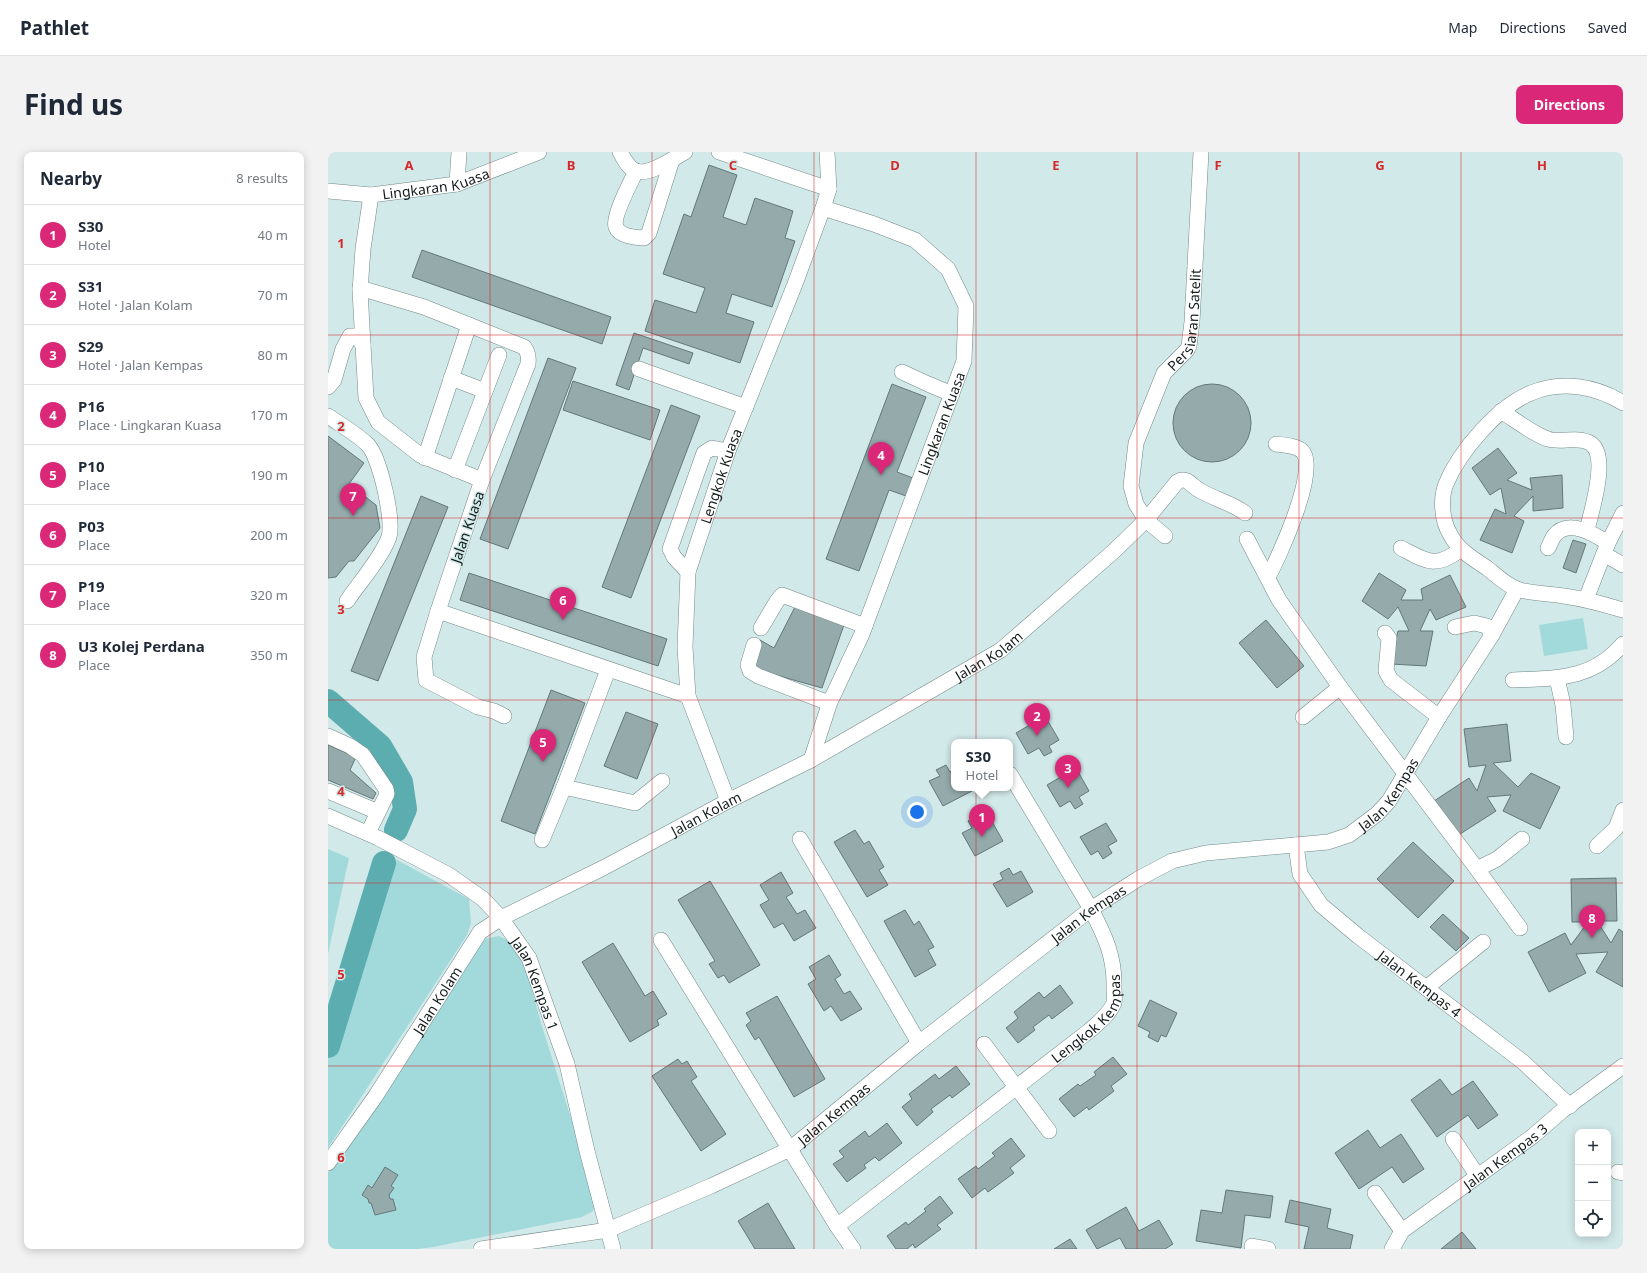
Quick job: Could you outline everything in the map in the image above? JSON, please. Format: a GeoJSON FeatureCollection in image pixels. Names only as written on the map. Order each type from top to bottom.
{"type":"FeatureCollection","features":[{"type":"Feature","properties":{"kind":"street"},"geometry":{"type":"LineString","coordinates":[[457,184],[460,152]]}},
{"type":"Feature","properties":{"kind":"street","name":"Lingkaran Kuasa"},"geometry":{"type":"LineString","coordinates":[[328,191],[371,195],[457,184],[539,152]]}},
{"type":"Feature","properties":{"kind":"street"},"geometry":{"type":"LineString","coordinates":[[620,152],[627,165],[636,171],[646,172],[685,152]]}},
{"type":"Feature","properties":{"kind":"street"},"geometry":{"type":"LineString","coordinates":[[719,152],[829,189]]}},
{"type":"Feature","properties":{"kind":"street"},"geometry":{"type":"LineString","coordinates":[[823,208],[829,189],[827,152]]}},
{"type":"Feature","properties":{"kind":"street","name":"Persiaran Satelit"},"geometry":{"type":"LineString","coordinates":[[1165,536],[1146,520],[1136,504],[1131,486],[1136,444],[1164,373],[1189,346],[1192,322],[1201,152]]}},
{"type":"Feature","properties":{"kind":"street"},"geometry":{"type":"LineString","coordinates":[[636,171],[616,216],[615,225],[617,230],[622,233],[637,238],[644,238],[649,233],[672,160]]}},
{"type":"Feature","properties":{"kind":"street","name":"Jalan Kuasa"},"geometry":{"type":"LineString","coordinates":[[371,195],[363,249],[360,288],[366,398],[378,422],[425,458],[482,480],[424,657],[426,680],[478,707],[494,711],[504,716]]}},
{"type":"Feature","properties":{"kind":"street","name":"Lingkaran Kuasa"},"geometry":{"type":"LineString","coordinates":[[811,760],[829,704],[865,626],[964,361],[966,306],[948,269],[915,240],[874,224],[823,208]]}},
{"type":"Feature","properties":{"kind":"street","name":"Lengkok Kuasa"},"geometry":{"type":"LineString","coordinates":[[728,801],[688,696],[685,647],[688,572],[728,451],[795,284],[823,208]]}},
{"type":"Feature","properties":{"kind":"street"},"geometry":{"type":"LineString","coordinates":[[360,288],[424,307],[524,346],[528,351],[528,364],[482,480]]}},
{"type":"Feature","properties":{"kind":"street"},"geometry":{"type":"LineString","coordinates":[[425,458],[469,325]]}},
{"type":"Feature","properties":{"kind":"street"},"geometry":{"type":"LineString","coordinates":[[328,387],[334,380],[343,349],[350,336],[357,336],[363,345]]}},
{"type":"Feature","properties":{"kind":"street"},"geometry":{"type":"LineString","coordinates":[[455,470],[499,355]]}},
{"type":"Feature","properties":{"kind":"street"},"geometry":{"type":"LineString","coordinates":[[639,369],[746,407]]}},
{"type":"Feature","properties":{"kind":"street"},"geometry":{"type":"LineString","coordinates":[[902,372],[952,394]]}},
{"type":"Feature","properties":{"kind":"street"},"geometry":{"type":"LineString","coordinates":[[451,378],[485,391]]}},
{"type":"Feature","properties":{"kind":"street"},"geometry":{"type":"LineString","coordinates":[[1623,403],[1609,394],[1588,388],[1569,386],[1532,392],[1518,399],[1501,411],[1488,424],[1461,457],[1446,485],[1443,500],[1444,518],[1449,533],[1460,550],[1517,589],[1586,599],[1623,610]]}},
{"type":"Feature","properties":{"kind":"street"},"geometry":{"type":"LineString","coordinates":[[1501,411],[1549,439],[1570,439],[1590,443],[1597,450],[1600,469],[1587,530]]}},
{"type":"Feature","properties":{"kind":"street"},"geometry":{"type":"LineString","coordinates":[[328,416],[368,446],[375,456],[386,492],[390,526],[389,536],[380,553],[346,601]]}},
{"type":"Feature","properties":{"kind":"street"},"geometry":{"type":"LineString","coordinates":[[1268,577],[1276,562],[1304,491],[1307,471],[1306,455],[1302,450],[1276,444]]}},
{"type":"Feature","properties":{"kind":"street"},"geometry":{"type":"LineString","coordinates":[[688,572],[674,557],[670,549],[704,453],[712,448],[728,451]]}},
{"type":"Feature","properties":{"kind":"street","name":"Jalan Kolam"},"geometry":{"type":"LineString","coordinates":[[328,1163],[375,1097],[480,932],[501,918],[603,868],[728,801],[811,760],[1001,650],[1146,520],[1177,482],[1182,480],[1187,481],[1198,490],[1223,503],[1238,508],[1245,513]]}},
{"type":"Feature","properties":{"kind":"street"},"geometry":{"type":"LineString","coordinates":[[1586,599],[1606,548],[1623,513]]}},
{"type":"Feature","properties":{"kind":"street"},"geometry":{"type":"LineString","coordinates":[[1548,548],[1554,536],[1561,530],[1569,528],[1587,530],[1623,565]]}},
{"type":"Feature","properties":{"kind":"street"},"geometry":{"type":"LineString","coordinates":[[1247,539],[1280,600],[1340,687],[1520,928]]}},
{"type":"Feature","properties":{"kind":"street"},"geometry":{"type":"LineString","coordinates":[[1401,548],[1422,559],[1438,562],[1449,558],[1460,550]]}},
{"type":"Feature","properties":{"kind":"street","name":"Jalan Kempas"},"geometry":{"type":"LineString","coordinates":[[481,1249],[608,1230],[711,1186],[790,1149],[919,1043],[1091,909],[1138,879],[1172,861],[1206,853],[1328,842],[1349,835],[1377,814],[1389,801],[1438,717],[1492,635],[1517,589]]}},
{"type":"Feature","properties":{"kind":"street"},"geometry":{"type":"LineString","coordinates":[[761,628],[782,595],[865,626]]}},
{"type":"Feature","properties":{"kind":"street"},"geometry":{"type":"LineString","coordinates":[[438,611],[688,696]]}},
{"type":"Feature","properties":{"kind":"street"},"geometry":{"type":"LineString","coordinates":[[1456,627],[1474,623],[1487,626],[1492,635]]}},
{"type":"Feature","properties":{"kind":"street"},"geometry":{"type":"LineString","coordinates":[[1385,633],[1389,638],[1386,671],[1391,680],[1438,717]]}},
{"type":"Feature","properties":{"kind":"street"},"geometry":{"type":"LineString","coordinates":[[1513,680],[1557,678],[1590,670],[1606,661],[1623,644]]}},
{"type":"Feature","properties":{"kind":"street"},"geometry":{"type":"LineString","coordinates":[[754,646],[748,665],[750,671],[758,676],[829,704]]}},
{"type":"Feature","properties":{"kind":"street"},"geometry":{"type":"LineString","coordinates":[[542,840],[564,787],[608,670]]}},
{"type":"Feature","properties":{"kind":"street"},"geometry":{"type":"LineString","coordinates":[[1557,678],[1563,706],[1566,736]]}},
{"type":"Feature","properties":{"kind":"street"},"geometry":{"type":"LineString","coordinates":[[1303,717],[1340,687]]}},
{"type":"Feature","properties":{"kind":"street"},"geometry":{"type":"LineString","coordinates":[[328,736],[350,746],[363,755],[386,789],[387,794],[368,833]]}},
{"type":"Feature","properties":{"kind":"street","name":"Lengkok Kempas"},"geometry":{"type":"LineString","coordinates":[[837,1226],[1089,1031],[1105,1017],[1114,1002],[1115,977],[1111,953],[1091,909],[1013,779]]}},
{"type":"Feature","properties":{"kind":"street"},"geometry":{"type":"LineString","coordinates":[[564,787],[635,803],[662,781]]}},
{"type":"Feature","properties":{"kind":"street"},"geometry":{"type":"LineString","coordinates":[[328,791],[378,812]]}},
{"type":"Feature","properties":{"kind":"street"},"geometry":{"type":"LineString","coordinates":[[1597,846],[1619,830],[1623,810]]}},
{"type":"Feature","properties":{"kind":"street","name":"Jalan Kempas 1"},"geometry":{"type":"LineString","coordinates":[[328,816],[368,833],[448,875],[483,899],[501,918],[529,958],[567,1064],[587,1151],[613,1249]]}},
{"type":"Feature","properties":{"kind":"street"},"geometry":{"type":"LineString","coordinates":[[800,839],[919,1043]]}},
{"type":"Feature","properties":{"kind":"street"},"geometry":{"type":"LineString","coordinates":[[1477,869],[1497,859],[1522,839]]}},
{"type":"Feature","properties":{"kind":"street","name":"Jalan Kempas 4"},"geometry":{"type":"LineString","coordinates":[[1296,845],[1300,874],[1321,905],[1523,1062],[1570,1106]]}},
{"type":"Feature","properties":{"kind":"street"},"geometry":{"type":"LineString","coordinates":[[662,940],[837,1226],[853,1249]]}},
{"type":"Feature","properties":{"kind":"street"},"geometry":{"type":"LineString","coordinates":[[1426,988],[1483,942]]}},
{"type":"Feature","properties":{"kind":"street"},"geometry":{"type":"LineString","coordinates":[[984,1044],[1049,1131]]}},
{"type":"Feature","properties":{"kind":"street","name":"Jalan Kempas 3"},"geometry":{"type":"LineString","coordinates":[[1392,1249],[1402,1231],[1532,1136],[1623,1066]]}},
{"type":"Feature","properties":{"kind":"street"},"geometry":{"type":"LineString","coordinates":[[1453,1139],[1477,1175]]}},
{"type":"Feature","properties":{"kind":"street"},"geometry":{"type":"LineString","coordinates":[[1375,1193],[1402,1231]]}},
{"type":"Feature","properties":{"kind":"street"},"geometry":{"type":"LineString","coordinates":[[1252,1246],[1268,1249]]}},
{"type":"Feature","properties":{"kind":"shaded area"},"geometry":{"type":"Polygon","coordinates":[[[1583,618],[1588,649],[1544,656],[1539,625],[1583,618]]]}},
{"type":"Feature","properties":{"kind":"shaded area"},"geometry":{"type":"Polygon","coordinates":[[[328,849],[349,858],[328,954],[328,849]]]}},
{"type":"Feature","properties":{"kind":"shaded area"},"geometry":{"type":"Polygon","coordinates":[[[397,860],[469,899],[471,923],[467,935],[328,1148],[328,1058],[333,1051],[388,865],[397,860]]]}},
{"type":"Feature","properties":{"kind":"shaded area"},"geometry":{"type":"Polygon","coordinates":[[[499,936],[509,941],[515,948],[527,972],[541,1023],[576,1134],[595,1204],[593,1211],[582,1217],[433,1247],[418,1249],[328,1249],[328,1172],[344,1151],[484,939],[499,936]]]}},
{"type":"Feature","properties":{"kind":"building"},"geometry":{"type":"Polygon","coordinates":[[[709,165],[737,175],[723,217],[746,225],[755,198],[793,211],[785,238],[795,241],[772,307],[732,294],[726,313],[754,322],[740,363],[645,331],[655,300],[696,313],[705,288],[663,274],[684,214],[691,217],[709,165]]]}},
{"type":"Feature","properties":{"kind":"building"},"geometry":{"type":"Polygon","coordinates":[[[422,250],[611,317],[602,344],[412,277],[422,250]]]}},
{"type":"Feature","properties":{"kind":"building"},"geometry":{"type":"Polygon","coordinates":[[[634,333],[693,353],[689,364],[643,348],[629,390],[616,385],[634,333]]]}},
{"type":"Feature","properties":{"kind":"building"},"geometry":{"type":"Polygon","coordinates":[[[548,358],[576,368],[508,549],[480,539],[548,358]]]}},
{"type":"Feature","properties":{"kind":"building"},"geometry":{"type":"Polygon","coordinates":[[[573,381],[660,410],[650,440],[563,410],[573,381]]]}},
{"type":"Feature","properties":{"kind":"building"},"geometry":{"type":"Polygon","coordinates":[[[892,384],[926,397],[897,472],[913,478],[906,496],[889,490],[859,571],[826,559],[892,384]]]}},
{"type":"Feature","properties":{"kind":"building"},"geometry":{"type":"Polygon","coordinates":[[[1212,384],[1227,387],[1239,396],[1248,408],[1251,423],[1248,438],[1239,450],[1227,459],[1212,462],[1197,459],[1185,450],[1176,438],[1173,423],[1176,408],[1185,396],[1197,387],[1212,384]]]}},
{"type":"Feature","properties":{"kind":"building"},"geometry":{"type":"Polygon","coordinates":[[[671,405],[700,416],[631,598],[602,587],[671,405]]]}},
{"type":"Feature","properties":{"kind":"building"},"geometry":{"type":"Polygon","coordinates":[[[328,436],[364,463],[349,484],[376,505],[380,528],[354,561],[349,561],[336,577],[328,578],[328,436]]]}},
{"type":"Feature","properties":{"kind":"building"},"geometry":{"type":"Polygon","coordinates":[[[1498,448],[1517,473],[1507,480],[1532,490],[1530,478],[1562,475],[1563,508],[1533,511],[1533,496],[1514,516],[1524,521],[1512,553],[1480,540],[1495,509],[1506,514],[1501,488],[1490,495],[1472,468],[1498,448]]]}},
{"type":"Feature","properties":{"kind":"building"},"geometry":{"type":"Polygon","coordinates":[[[421,496],[448,507],[378,681],[351,671],[421,496]]]}},
{"type":"Feature","properties":{"kind":"building"},"geometry":{"type":"Polygon","coordinates":[[[1573,540],[1586,544],[1576,573],[1563,568],[1573,540]]]}},
{"type":"Feature","properties":{"kind":"building"},"geometry":{"type":"Polygon","coordinates":[[[469,573],[667,639],[658,666],[460,600],[469,573]]]}},
{"type":"Feature","properties":{"kind":"building"},"geometry":{"type":"Polygon","coordinates":[[[1379,573],[1406,590],[1401,600],[1423,600],[1421,589],[1450,575],[1466,607],[1436,620],[1430,609],[1420,631],[1433,631],[1426,666],[1391,664],[1398,631],[1409,631],[1398,607],[1388,619],[1362,601],[1379,573]]]}},
{"type":"Feature","properties":{"kind":"building"},"geometry":{"type":"Polygon","coordinates":[[[797,603],[845,622],[822,688],[751,668],[760,640],[774,648],[797,603]]]}},
{"type":"Feature","properties":{"kind":"building"},"geometry":{"type":"Polygon","coordinates":[[[1266,620],[1304,666],[1277,688],[1239,643],[1266,620]]]}},
{"type":"Feature","properties":{"kind":"building"},"geometry":{"type":"Polygon","coordinates":[[[551,690],[585,703],[535,834],[501,821],[551,690]]]}},
{"type":"Feature","properties":{"kind":"building"},"geometry":{"type":"Polygon","coordinates":[[[626,712],[658,724],[637,779],[604,766],[626,712]]]}},
{"type":"Feature","properties":{"kind":"building"},"geometry":{"type":"Polygon","coordinates":[[[1045,716],[1059,740],[1049,746],[1052,752],[1044,756],[1039,748],[1028,754],[1016,733],[1045,716]]]}},
{"type":"Feature","properties":{"kind":"building"},"geometry":{"type":"Polygon","coordinates":[[[1507,724],[1511,761],[1493,763],[1518,787],[1531,773],[1560,787],[1540,829],[1503,811],[1511,795],[1487,797],[1496,811],[1457,836],[1434,801],[1469,778],[1477,791],[1486,765],[1469,767],[1464,729],[1507,724]]]}},
{"type":"Feature","properties":{"kind":"building"},"geometry":{"type":"Polygon","coordinates":[[[328,745],[356,757],[350,770],[376,793],[373,799],[328,780],[328,745]]]}},
{"type":"Feature","properties":{"kind":"building"},"geometry":{"type":"Polygon","coordinates":[[[946,765],[951,772],[951,791],[972,791],[943,806],[929,781],[940,776],[936,770],[946,765]]]}},
{"type":"Feature","properties":{"kind":"building"},"geometry":{"type":"Polygon","coordinates":[[[1076,768],[1089,791],[1079,797],[1083,804],[1075,809],[1070,801],[1060,807],[1047,785],[1076,768]]]}},
{"type":"Feature","properties":{"kind":"building"},"geometry":{"type":"Polygon","coordinates":[[[977,816],[981,823],[990,818],[1003,841],[975,856],[962,833],[972,828],[968,821],[977,816]]]}},
{"type":"Feature","properties":{"kind":"building"},"geometry":{"type":"Polygon","coordinates":[[[1106,823],[1117,841],[1108,846],[1112,853],[1103,859],[1098,851],[1091,855],[1080,837],[1106,823]]]}},
{"type":"Feature","properties":{"kind":"building"},"geometry":{"type":"Polygon","coordinates":[[[855,830],[864,844],[869,841],[884,867],[879,870],[888,885],[867,897],[834,842],[855,830]]]}},
{"type":"Feature","properties":{"kind":"building"},"geometry":{"type":"Polygon","coordinates":[[[1413,842],[1454,881],[1418,918],[1377,879],[1413,842]]]}},
{"type":"Feature","properties":{"kind":"building"},"geometry":{"type":"Polygon","coordinates":[[[1009,868],[1013,875],[1021,871],[1033,892],[1007,907],[993,884],[1003,879],[1000,873],[1009,868]]]}},
{"type":"Feature","properties":{"kind":"building"},"geometry":{"type":"Polygon","coordinates":[[[781,872],[793,893],[786,897],[797,914],[805,910],[816,928],[794,941],[783,923],[774,928],[760,905],[769,900],[760,885],[781,872]]]}},
{"type":"Feature","properties":{"kind":"building"},"geometry":{"type":"Polygon","coordinates":[[[1616,878],[1617,921],[1597,921],[1611,943],[1619,929],[1623,932],[1623,987],[1596,972],[1608,952],[1576,954],[1586,973],[1549,992],[1528,952],[1565,933],[1571,945],[1588,922],[1572,922],[1571,879],[1616,878]]]}},
{"type":"Feature","properties":{"kind":"building"},"geometry":{"type":"Polygon","coordinates":[[[710,881],[760,965],[729,983],[724,975],[718,978],[709,964],[715,961],[678,900],[710,881]]]}},
{"type":"Feature","properties":{"kind":"building"},"geometry":{"type":"Polygon","coordinates":[[[905,910],[914,925],[919,921],[934,947],[928,950],[936,965],[915,977],[884,921],[905,910]]]}},
{"type":"Feature","properties":{"kind":"building"},"geometry":{"type":"Polygon","coordinates":[[[1443,914],[1469,938],[1456,951],[1430,927],[1443,914]]]}},
{"type":"Feature","properties":{"kind":"building"},"geometry":{"type":"Polygon","coordinates":[[[613,943],[645,996],[653,991],[667,1014],[657,1020],[659,1025],[630,1042],[582,962],[613,943]]]}},
{"type":"Feature","properties":{"kind":"building"},"geometry":{"type":"Polygon","coordinates":[[[829,955],[841,975],[835,979],[844,994],[850,991],[862,1009],[841,1021],[831,1006],[824,1011],[808,984],[816,979],[809,967],[829,955]]]}},
{"type":"Feature","properties":{"kind":"building"},"geometry":{"type":"Polygon","coordinates":[[[1060,985],[1073,1003],[1052,1019],[1049,1015],[1033,1027],[1035,1030],[1018,1043],[1006,1028],[1018,1018],[1014,1012],[1039,992],[1044,998],[1060,985]]]}},
{"type":"Feature","properties":{"kind":"building"},"geometry":{"type":"Polygon","coordinates":[[[777,996],[825,1079],[794,1097],[759,1037],[755,1040],[746,1025],[751,1021],[746,1013],[777,996]]]}},
{"type":"Feature","properties":{"kind":"building"},"geometry":{"type":"Polygon","coordinates":[[[1150,1000],[1177,1013],[1166,1037],[1161,1035],[1158,1042],[1148,1037],[1150,1032],[1138,1026],[1150,1000]]]}},
{"type":"Feature","properties":{"kind":"building"},"geometry":{"type":"Polygon","coordinates":[[[1113,1057],[1127,1074],[1111,1086],[1114,1091],[1089,1110],[1087,1107],[1074,1117],[1059,1099],[1078,1084],[1080,1086],[1096,1075],[1094,1072],[1113,1057]]]}},
{"type":"Feature","properties":{"kind":"building"},"geometry":{"type":"Polygon","coordinates":[[[678,1059],[682,1064],[687,1061],[697,1077],[691,1081],[726,1134],[701,1151],[652,1076],[678,1059]]]}},
{"type":"Feature","properties":{"kind":"building"},"geometry":{"type":"Polygon","coordinates":[[[956,1066],[970,1084],[952,1098],[950,1095],[931,1109],[933,1112],[917,1126],[902,1107],[912,1099],[909,1094],[935,1074],[939,1079],[956,1066]]]}},
{"type":"Feature","properties":{"kind":"building"},"geometry":{"type":"Polygon","coordinates":[[[1440,1079],[1452,1095],[1473,1081],[1498,1115],[1478,1129],[1468,1115],[1437,1137],[1411,1100],[1440,1079]]]}},
{"type":"Feature","properties":{"kind":"building"},"geometry":{"type":"Polygon","coordinates":[[[887,1123],[902,1143],[879,1161],[875,1157],[864,1165],[866,1168],[847,1182],[833,1164],[844,1157],[839,1151],[865,1131],[869,1137],[887,1123]]]}},
{"type":"Feature","properties":{"kind":"building"},"geometry":{"type":"Polygon","coordinates":[[[1368,1130],[1380,1148],[1401,1134],[1424,1169],[1403,1183],[1392,1167],[1359,1189],[1335,1153],[1368,1130]]]}},
{"type":"Feature","properties":{"kind":"building"},"geometry":{"type":"Polygon","coordinates":[[[1011,1138],[1025,1156],[1010,1168],[1014,1173],[988,1192],[985,1188],[972,1198],[958,1179],[976,1166],[978,1169],[995,1156],[992,1153],[1011,1138]]]}},
{"type":"Feature","properties":{"kind":"building"},"geometry":{"type":"Polygon","coordinates":[[[385,1167],[398,1175],[391,1186],[394,1188],[389,1195],[390,1199],[393,1199],[396,1210],[375,1215],[371,1203],[369,1203],[368,1199],[362,1195],[368,1185],[372,1188],[385,1167]]]}},
{"type":"Feature","properties":{"kind":"building"},"geometry":{"type":"Polygon","coordinates":[[[1226,1190],[1273,1196],[1270,1218],[1245,1215],[1241,1248],[1196,1241],[1201,1210],[1222,1213],[1226,1190]]]}},
{"type":"Feature","properties":{"kind":"building"},"geometry":{"type":"Polygon","coordinates":[[[940,1196],[953,1213],[937,1225],[941,1229],[915,1248],[913,1244],[907,1249],[896,1249],[887,1236],[906,1222],[908,1225],[926,1211],[924,1209],[940,1196]]]}},
{"type":"Feature","properties":{"kind":"building"},"geometry":{"type":"Polygon","coordinates":[[[1290,1200],[1331,1209],[1327,1228],[1353,1235],[1350,1249],[1304,1249],[1309,1227],[1285,1222],[1290,1200]]]}},
{"type":"Feature","properties":{"kind":"building"},"geometry":{"type":"Polygon","coordinates":[[[768,1203],[795,1249],[755,1249],[738,1221],[768,1203]]]}},
{"type":"Feature","properties":{"kind":"building"},"geometry":{"type":"Polygon","coordinates":[[[1126,1207],[1139,1231],[1159,1220],[1173,1244],[1165,1249],[1126,1249],[1120,1238],[1097,1249],[1086,1230],[1126,1207]]]}},
{"type":"Feature","properties":{"kind":"building"},"geometry":{"type":"Polygon","coordinates":[[[1462,1232],[1476,1249],[1441,1249],[1462,1232]]]}},
{"type":"Feature","properties":{"kind":"building"},"geometry":{"type":"Polygon","coordinates":[[[1070,1239],[1077,1249],[1054,1249],[1070,1239]]]}},
{"type":"Feature","properties":{"kind":"waterway"},"geometry":{"type":"LineString","coordinates":[[328,701],[380,746],[401,782],[405,809],[396,830]]}},
{"type":"Feature","properties":{"kind":"waterway"},"geometry":{"type":"LineString","coordinates":[[328,1046],[384,863]]}},
{"type":"Feature","properties":{"kind":"place","name":"P16"},"geometry":{"type":"Point","coordinates":[881,475]}},
{"type":"Feature","properties":{"kind":"place","name":"P19"},"geometry":{"type":"Point","coordinates":[353,516]}},
{"type":"Feature","properties":{"kind":"place","name":"P03"},"geometry":{"type":"Point","coordinates":[563,620]}},
{"type":"Feature","properties":{"kind":"place","name":"S31"},"geometry":{"type":"Point","coordinates":[1037,736]}},
{"type":"Feature","properties":{"kind":"place","name":"P10"},"geometry":{"type":"Point","coordinates":[543,762]}},
{"type":"Feature","properties":{"kind":"place","name":"S29"},"geometry":{"type":"Point","coordinates":[1068,788]}},
{"type":"Feature","properties":{"kind":"place","name":"S30"},"geometry":{"type":"Point","coordinates":[982,837]}},
{"type":"Feature","properties":{"kind":"place","name":"U3 Kolej Perdana"},"geometry":{"type":"Point","coordinates":[1592,938]}}]}
